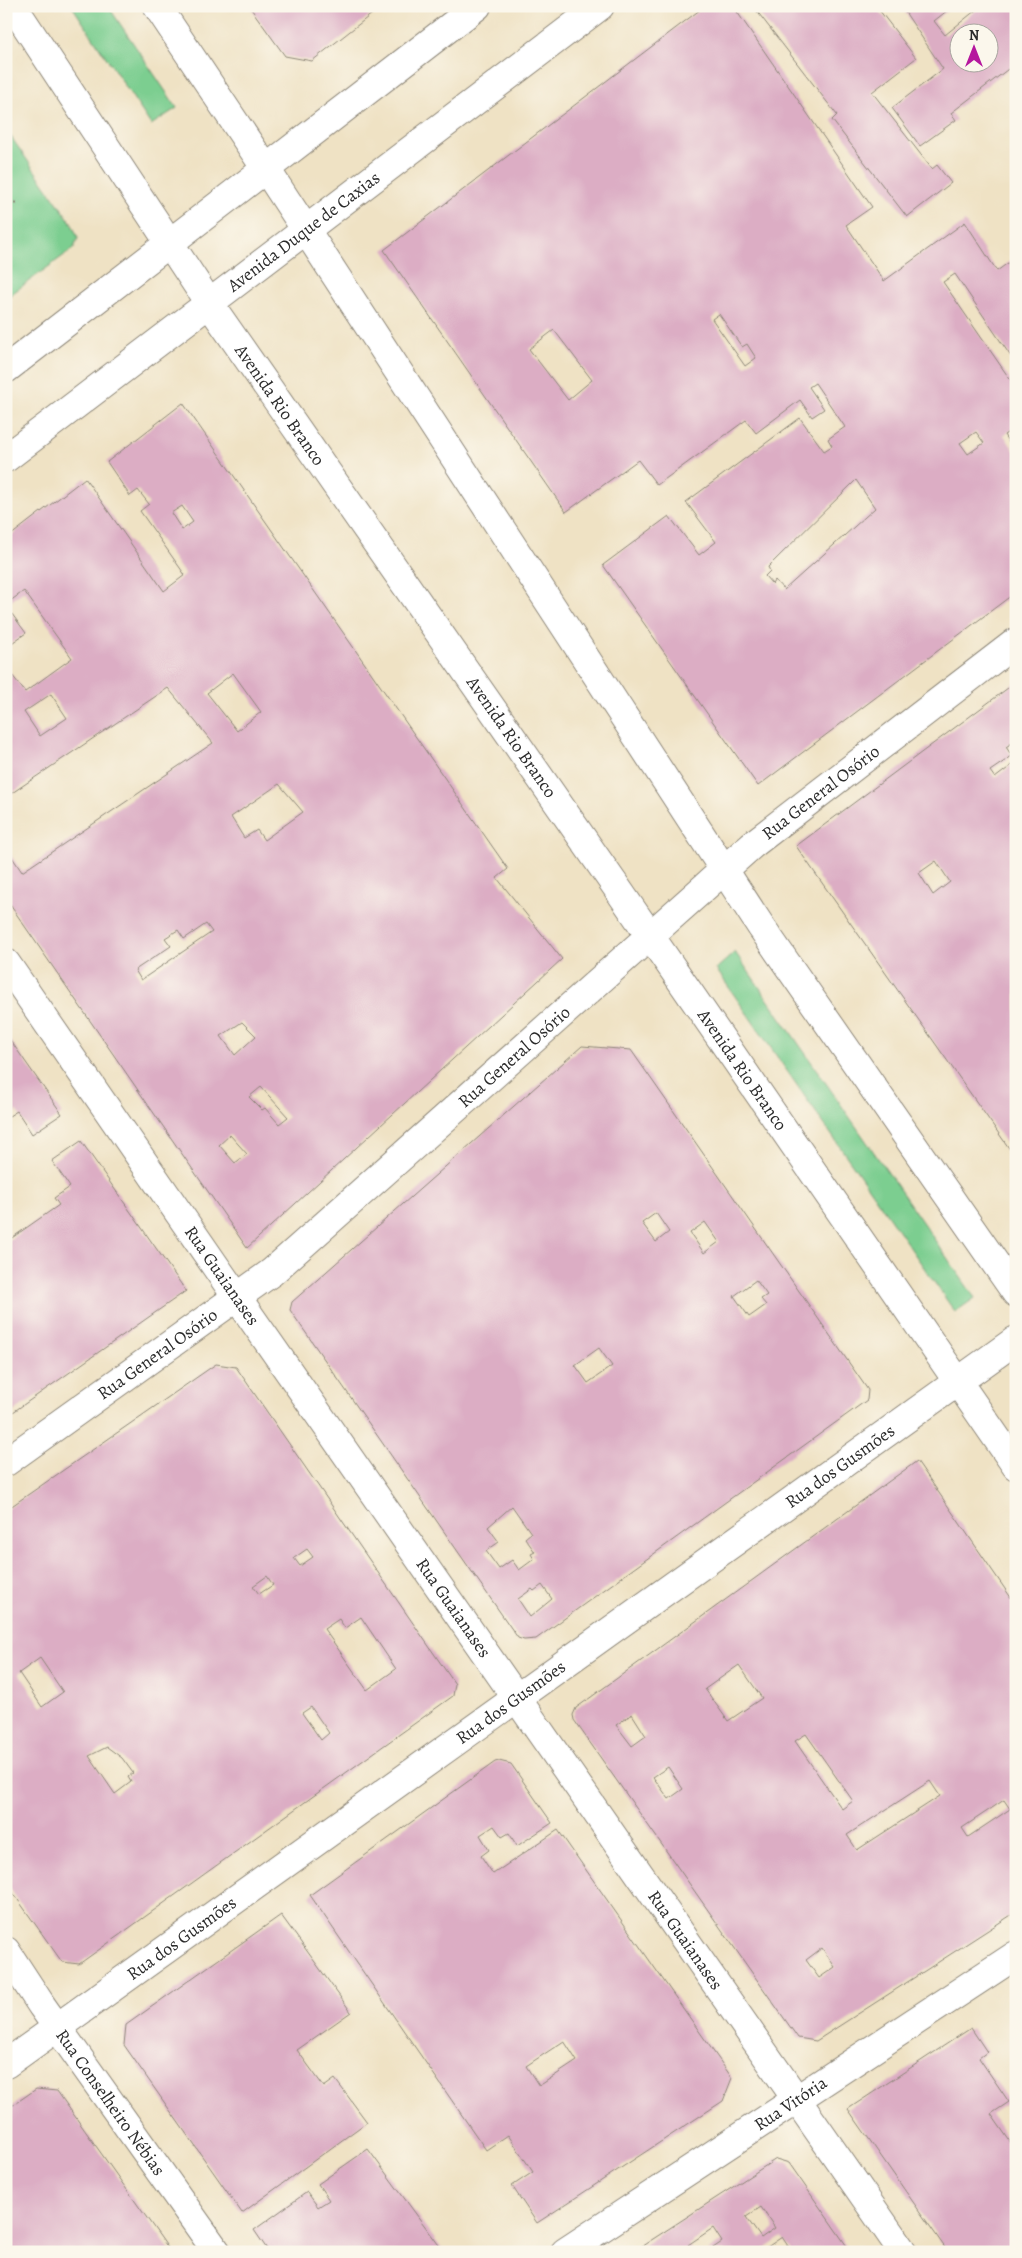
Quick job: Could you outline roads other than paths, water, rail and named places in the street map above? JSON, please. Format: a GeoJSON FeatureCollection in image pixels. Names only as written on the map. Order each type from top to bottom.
{"type":"FeatureCollection","features":[{"type":"Feature","properties":{"kind":"street","name":"Avenida Rio Branco"},"geometry":{"type":"LineString","coordinates":[[13,6],[210,303],[1016,1466]]}},
{"type":"Feature","properties":{"kind":"street"},"geometry":{"type":"LineString","coordinates":[[157,6],[266,169],[762,928],[1016,1293]]}},
{"type":"Feature","properties":{"kind":"street"},"geometry":{"type":"LineString","coordinates":[[6,369],[477,6]]}},
{"type":"Feature","properties":{"kind":"street","name":"Avenida Duque de Caxias"},"geometry":{"type":"LineString","coordinates":[[6,458],[600,6]]}},
{"type":"Feature","properties":{"kind":"street","name":"Rua General Osório"},"geometry":{"type":"LineString","coordinates":[[6,1462],[272,1272],[752,845],[1016,642]]}},
{"type":"Feature","properties":{"kind":"street","name":"Rua Guaianases"},"geometry":{"type":"LineString","coordinates":[[6,963],[902,2252]]}},
{"type":"Feature","properties":{"kind":"street","name":"Rua dos Gusmões"},"geometry":{"type":"LineString","coordinates":[[6,2064],[1016,1340]]}},
{"type":"Feature","properties":{"kind":"street","name":"Rua Conselheiro Nébias"},"geometry":{"type":"LineString","coordinates":[[6,1951],[217,2252]]}},
{"type":"Feature","properties":{"kind":"street","name":"Rua Vitória"},"geometry":{"type":"LineString","coordinates":[[565,2252],[1016,1955]]}}]}
